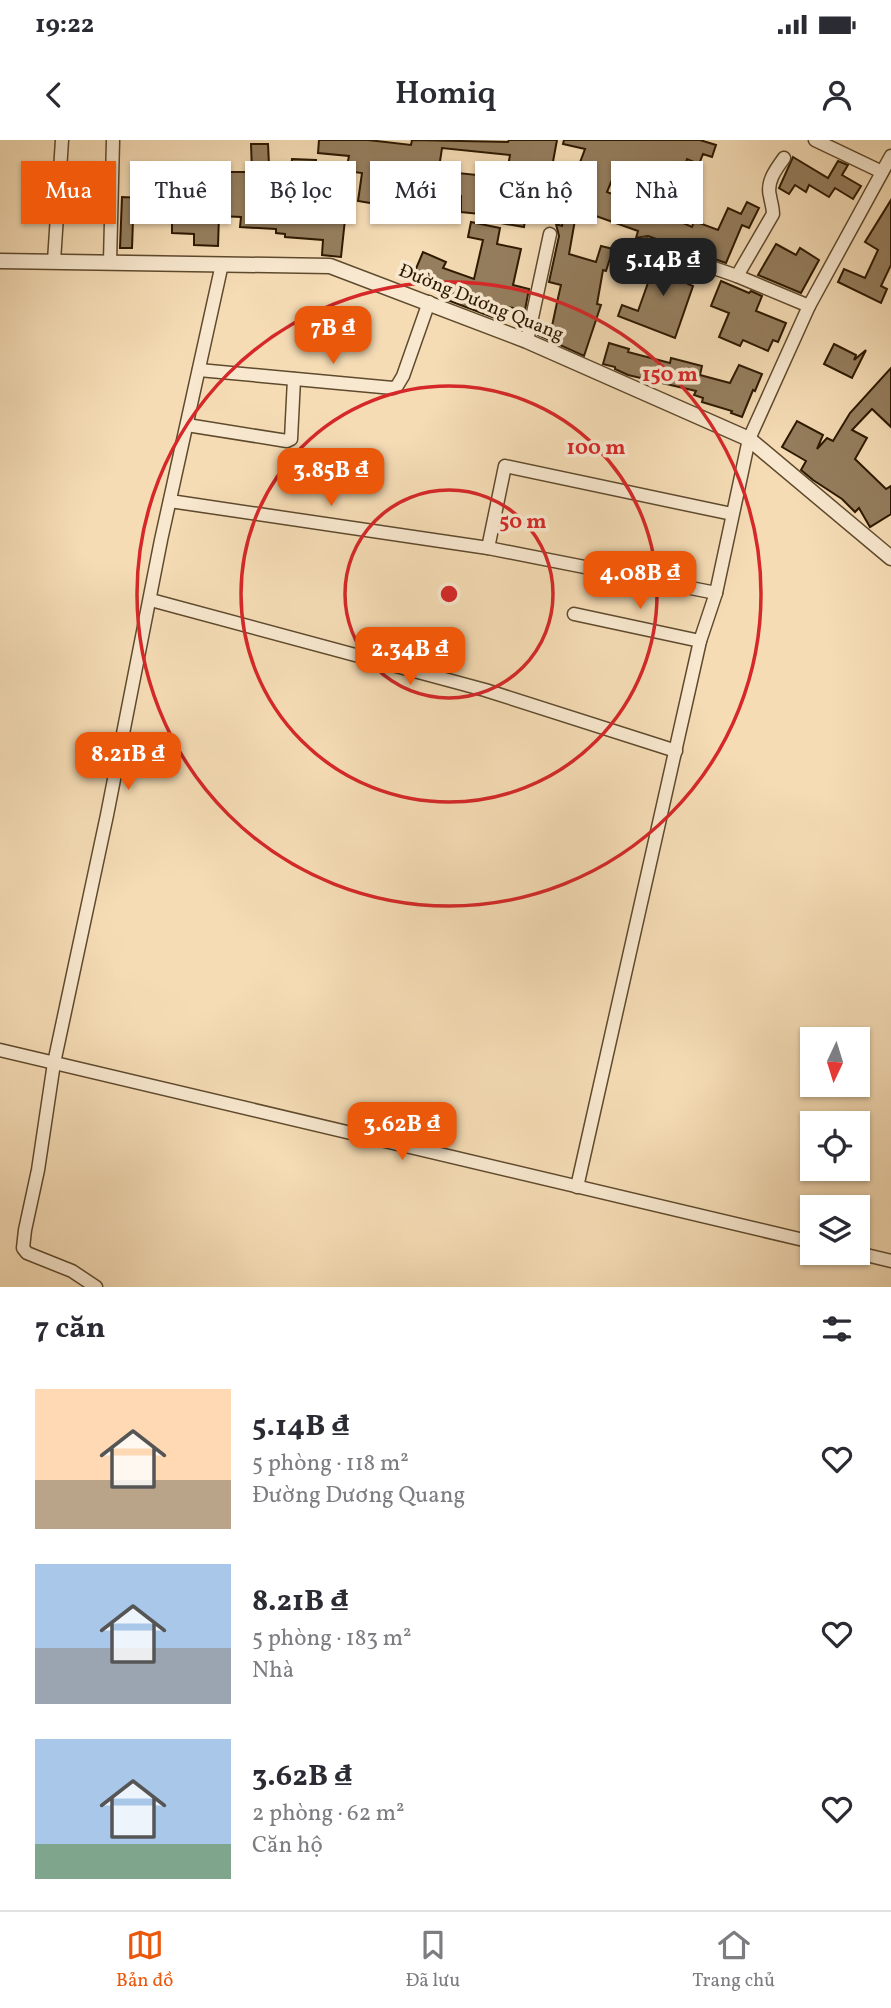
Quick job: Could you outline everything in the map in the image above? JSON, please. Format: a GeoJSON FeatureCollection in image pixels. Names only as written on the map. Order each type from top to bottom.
{"type":"FeatureCollection","features":[{"type":"Feature","properties":{"kind":"street"},"geometry":{"type":"LineString","coordinates":[[54,261],[62,140]]}},
{"type":"Feature","properties":{"kind":"street"},"geometry":{"type":"LineString","coordinates":[[110,262],[113,140]]}},
{"type":"Feature","properties":{"kind":"street"},"geometry":{"type":"LineString","coordinates":[[815,140],[882,172]]}},
{"type":"Feature","properties":{"kind":"street"},"geometry":{"type":"LineString","coordinates":[[577,1187],[700,641],[716,593],[749,439],[808,306],[891,156]]}},
{"type":"Feature","properties":{"kind":"street"},"geometry":{"type":"LineString","coordinates":[[737,276],[772,214],[770,182],[784,158]]}},
{"type":"Feature","properties":{"kind":"street"},"geometry":{"type":"LineString","coordinates":[[527,341],[550,234]]}},
{"type":"Feature","properties":{"kind":"street"},"geometry":{"type":"LineString","coordinates":[[645,244],[737,276],[808,306]]}},
{"type":"Feature","properties":{"kind":"street","name":"Đường Dương Quang"},"geometry":{"type":"LineString","coordinates":[[0,261],[330,266],[527,341],[749,439],[891,558]]}},
{"type":"Feature","properties":{"kind":"street"},"geometry":{"type":"LineString","coordinates":[[96,1287],[72,1271],[30,1255],[23,1248],[24,1230],[38,1170],[54,1063],[170,501],[222,264]]}},
{"type":"Feature","properties":{"kind":"street"},"geometry":{"type":"LineString","coordinates":[[199,370],[388,388],[397,386],[408,364],[429,302]]}},
{"type":"Feature","properties":{"kind":"street"},"geometry":{"type":"LineString","coordinates":[[187,425],[287,441],[291,439],[294,379]]}},
{"type":"Feature","properties":{"kind":"street"},"geometry":{"type":"LineString","coordinates":[[488,548],[505,466],[733,514]]}},
{"type":"Feature","properties":{"kind":"street"},"geometry":{"type":"LineString","coordinates":[[170,501],[488,548],[716,593]]}},
{"type":"Feature","properties":{"kind":"street"},"geometry":{"type":"LineString","coordinates":[[151,600],[485,690],[676,751]]}},
{"type":"Feature","properties":{"kind":"street"},"geometry":{"type":"LineString","coordinates":[[574,614],[700,641]]}},
{"type":"Feature","properties":{"kind":"street"},"geometry":{"type":"LineString","coordinates":[[0,1050],[800,1239]]}},
{"type":"Feature","properties":{"kind":"street"},"geometry":{"type":"LineString","coordinates":[[870,1256],[891,1261]]}},
{"type":"Feature","properties":{"kind":"building"},"geometry":{"type":"Polygon","coordinates":[[[319,140],[368,140],[411,145],[412,140],[557,140],[553,161],[509,161],[510,155],[442,148],[440,161],[370,161],[370,203],[358,201],[362,173],[356,172],[356,161],[348,161],[349,156],[318,153],[319,140]]]}},
{"type":"Feature","properties":{"kind":"building"},"geometry":{"type":"Polygon","coordinates":[[[564,140],[700,140],[716,145],[712,157],[703,154],[700,161],[611,161],[611,182],[607,192],[611,194],[611,221],[597,216],[597,161],[580,161],[585,149],[563,144],[564,140]]]}},
{"type":"Feature","properties":{"kind":"building"},"geometry":{"type":"Polygon","coordinates":[[[251,144],[268,144],[269,161],[252,161],[251,144]]]}},
{"type":"Feature","properties":{"kind":"building"},"geometry":{"type":"Polygon","coordinates":[[[793,157],[828,178],[838,161],[848,165],[842,175],[861,186],[853,199],[835,188],[829,197],[809,185],[806,192],[795,185],[789,194],[779,188],[793,157]]]}},
{"type":"Feature","properties":{"kind":"building"},"geometry":{"type":"Polygon","coordinates":[[[292,159],[316,160],[316,161],[292,159]]]}},
{"type":"Feature","properties":{"kind":"building"},"geometry":{"type":"Polygon","coordinates":[[[231,172],[245,172],[245,224],[345,224],[341,257],[322,255],[323,240],[285,237],[285,234],[276,233],[276,229],[240,227],[241,217],[231,217],[231,172]]]}},
{"type":"Feature","properties":{"kind":"building"},"geometry":{"type":"Polygon","coordinates":[[[461,173],[475,175],[475,213],[461,212],[461,173]]]}},
{"type":"Feature","properties":{"kind":"building"},"geometry":{"type":"Polygon","coordinates":[[[122,197],[130,197],[132,248],[120,248],[122,197]]]}},
{"type":"Feature","properties":{"kind":"building"},"geometry":{"type":"Polygon","coordinates":[[[891,200],[891,265],[881,286],[887,289],[881,303],[838,282],[844,269],[865,278],[878,250],[865,242],[891,200]]]}},
{"type":"Feature","properties":{"kind":"building"},"geometry":{"type":"Polygon","coordinates":[[[747,202],[759,208],[749,228],[742,225],[726,263],[648,236],[636,238],[638,231],[618,224],[685,224],[692,227],[693,224],[702,224],[718,230],[728,208],[741,214],[747,202]]]}},
{"type":"Feature","properties":{"kind":"building"},"geometry":{"type":"Polygon","coordinates":[[[471,222],[500,228],[497,244],[521,249],[513,285],[529,289],[525,310],[508,307],[505,322],[447,300],[448,297],[424,287],[428,277],[415,271],[423,252],[446,262],[443,268],[474,279],[483,240],[468,237],[471,222]]]}},
{"type":"Feature","properties":{"kind":"building"},"geometry":{"type":"Polygon","coordinates":[[[172,224],[219,224],[218,246],[194,245],[194,234],[172,233],[172,224]]]}},
{"type":"Feature","properties":{"kind":"building"},"geometry":{"type":"Polygon","coordinates":[[[556,224],[574,224],[569,254],[596,262],[601,246],[613,249],[606,271],[603,270],[597,304],[601,305],[584,356],[538,335],[543,323],[552,326],[561,285],[549,282],[559,236],[556,224]]]}},
{"type":"Feature","properties":{"kind":"building"},"geometry":{"type":"Polygon","coordinates":[[[776,244],[796,255],[800,248],[819,260],[801,293],[758,275],[776,244]]]}},
{"type":"Feature","properties":{"kind":"building"},"geometry":{"type":"Polygon","coordinates":[[[654,256],[694,270],[688,284],[693,286],[675,338],[618,316],[622,305],[638,311],[649,280],[645,279],[654,256]]]}},
{"type":"Feature","properties":{"kind":"building"},"geometry":{"type":"Polygon","coordinates":[[[721,281],[762,296],[756,311],[786,323],[778,342],[773,340],[768,351],[743,340],[740,346],[719,337],[729,313],[711,306],[721,281]]]}},
{"type":"Feature","properties":{"kind":"building"},"geometry":{"type":"Polygon","coordinates":[[[609,343],[629,349],[628,352],[670,363],[671,358],[702,366],[700,375],[730,383],[739,365],[762,374],[742,417],[731,413],[732,411],[702,402],[703,398],[694,395],[696,391],[628,375],[603,364],[609,343]]]}},
{"type":"Feature","properties":{"kind":"building"},"geometry":{"type":"Polygon","coordinates":[[[834,344],[856,355],[854,360],[866,350],[852,378],[824,364],[834,344]]]}},
{"type":"Feature","properties":{"kind":"building"},"geometry":{"type":"Polygon","coordinates":[[[891,368],[891,427],[872,409],[852,430],[867,438],[855,459],[886,489],[891,486],[891,514],[870,527],[859,508],[855,512],[842,499],[813,480],[801,470],[806,461],[782,447],[797,421],[823,435],[817,449],[827,438],[833,441],[850,413],[891,368]]]}}]}
